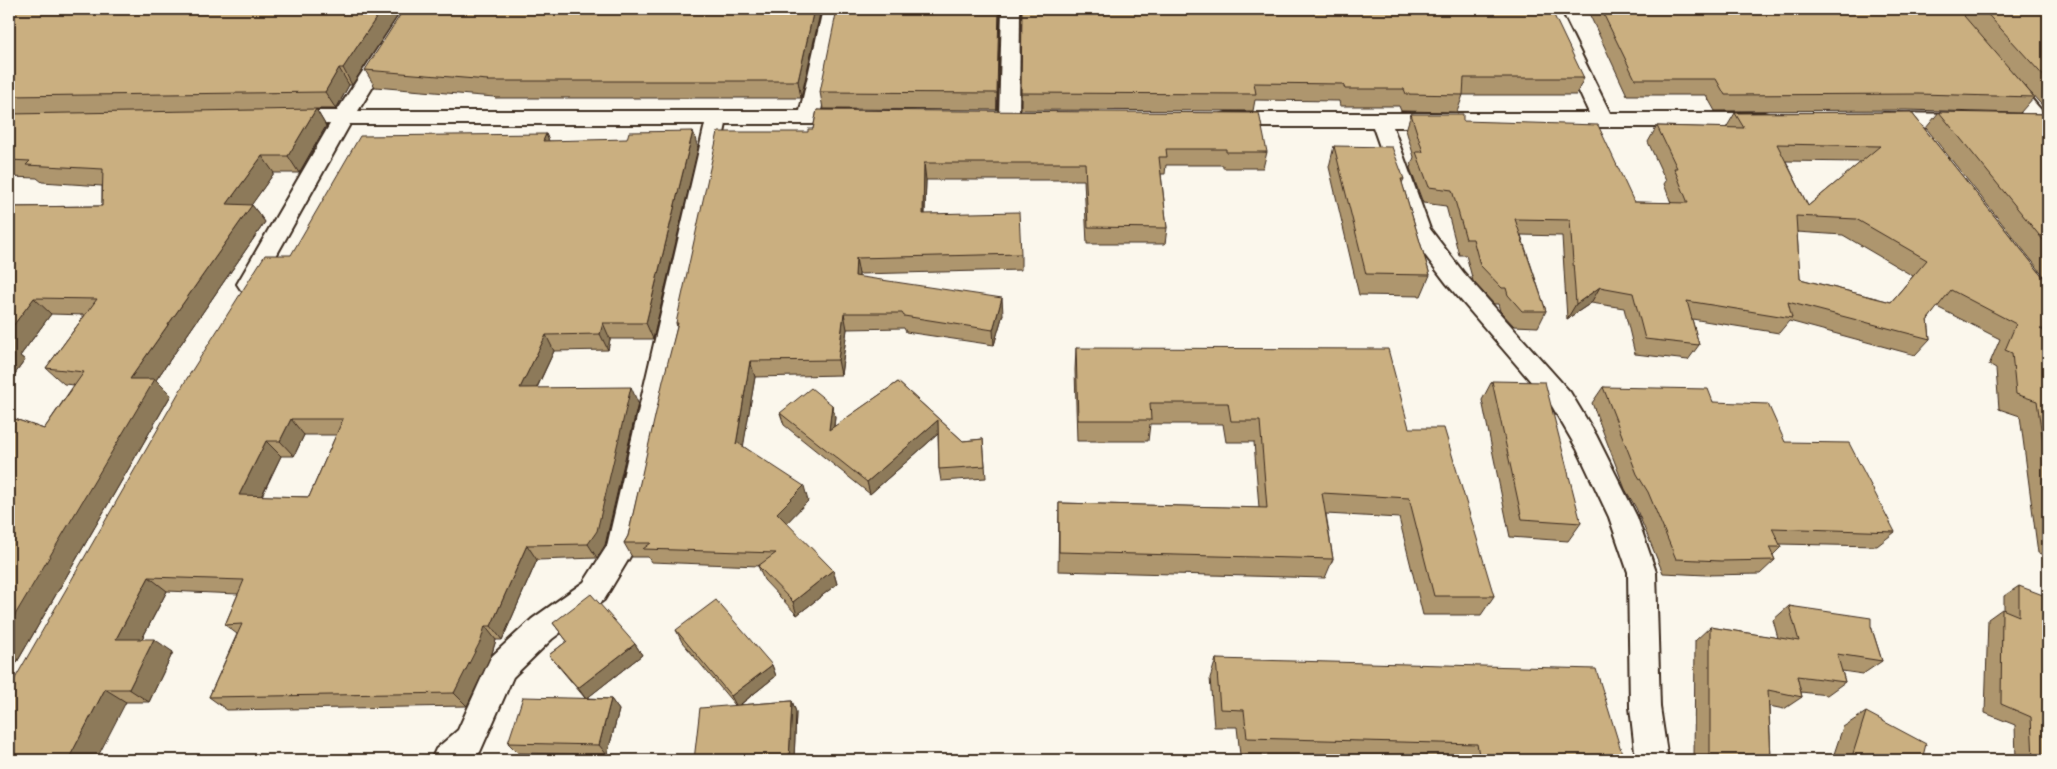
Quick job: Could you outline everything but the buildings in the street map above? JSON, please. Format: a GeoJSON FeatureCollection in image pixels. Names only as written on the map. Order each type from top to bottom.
{"type":"FeatureCollection","features":[{"type":"Feature","properties":{"kind":"street"},"geometry":{"type":"LineString","coordinates":[[240,300],[344,117],[412,9]]}},
{"type":"Feature","properties":{"kind":"street"},"geometry":{"type":"LineString","coordinates":[[809,117],[832,9]]}},
{"type":"Feature","properties":{"kind":"street"},"geometry":{"type":"LineString","coordinates":[[1009,118],[1011,9]]}},
{"type":"Feature","properties":{"kind":"street"},"geometry":{"type":"LineString","coordinates":[[1550,9],[1603,121]]}},
{"type":"Feature","properties":{"kind":"street"},"geometry":{"type":"LineString","coordinates":[[1990,62],[2046,125]]}},
{"type":"Feature","properties":{"kind":"street"},"geometry":{"type":"LineString","coordinates":[[447,760],[469,741],[502,667],[542,629],[594,591],[620,550],[717,117]]}},
{"type":"Feature","properties":{"kind":"street"},"geometry":{"type":"LineString","coordinates":[[265,118],[869,118]]}},
{"type":"Feature","properties":{"kind":"street"},"geometry":{"type":"LineString","coordinates":[[1204,120],[1779,120]]}},
{"type":"Feature","properties":{"kind":"street"},"geometry":{"type":"LineString","coordinates":[[1867,120],[1983,121]]}},
{"type":"Feature","properties":{"kind":"street"},"geometry":{"type":"LineString","coordinates":[[1906,120],[1924,143]]}},
{"type":"Feature","properties":{"kind":"street"},"geometry":{"type":"LineString","coordinates":[[1381,121],[1420,232],[1455,278],[1561,399],[1588,443],[1623,517],[1642,572],[1645,707],[1652,760]]}},
{"type":"Feature","properties":{"kind":"street"},"geometry":{"type":"LineString","coordinates":[[2012,122],[2046,125]]}}]}
